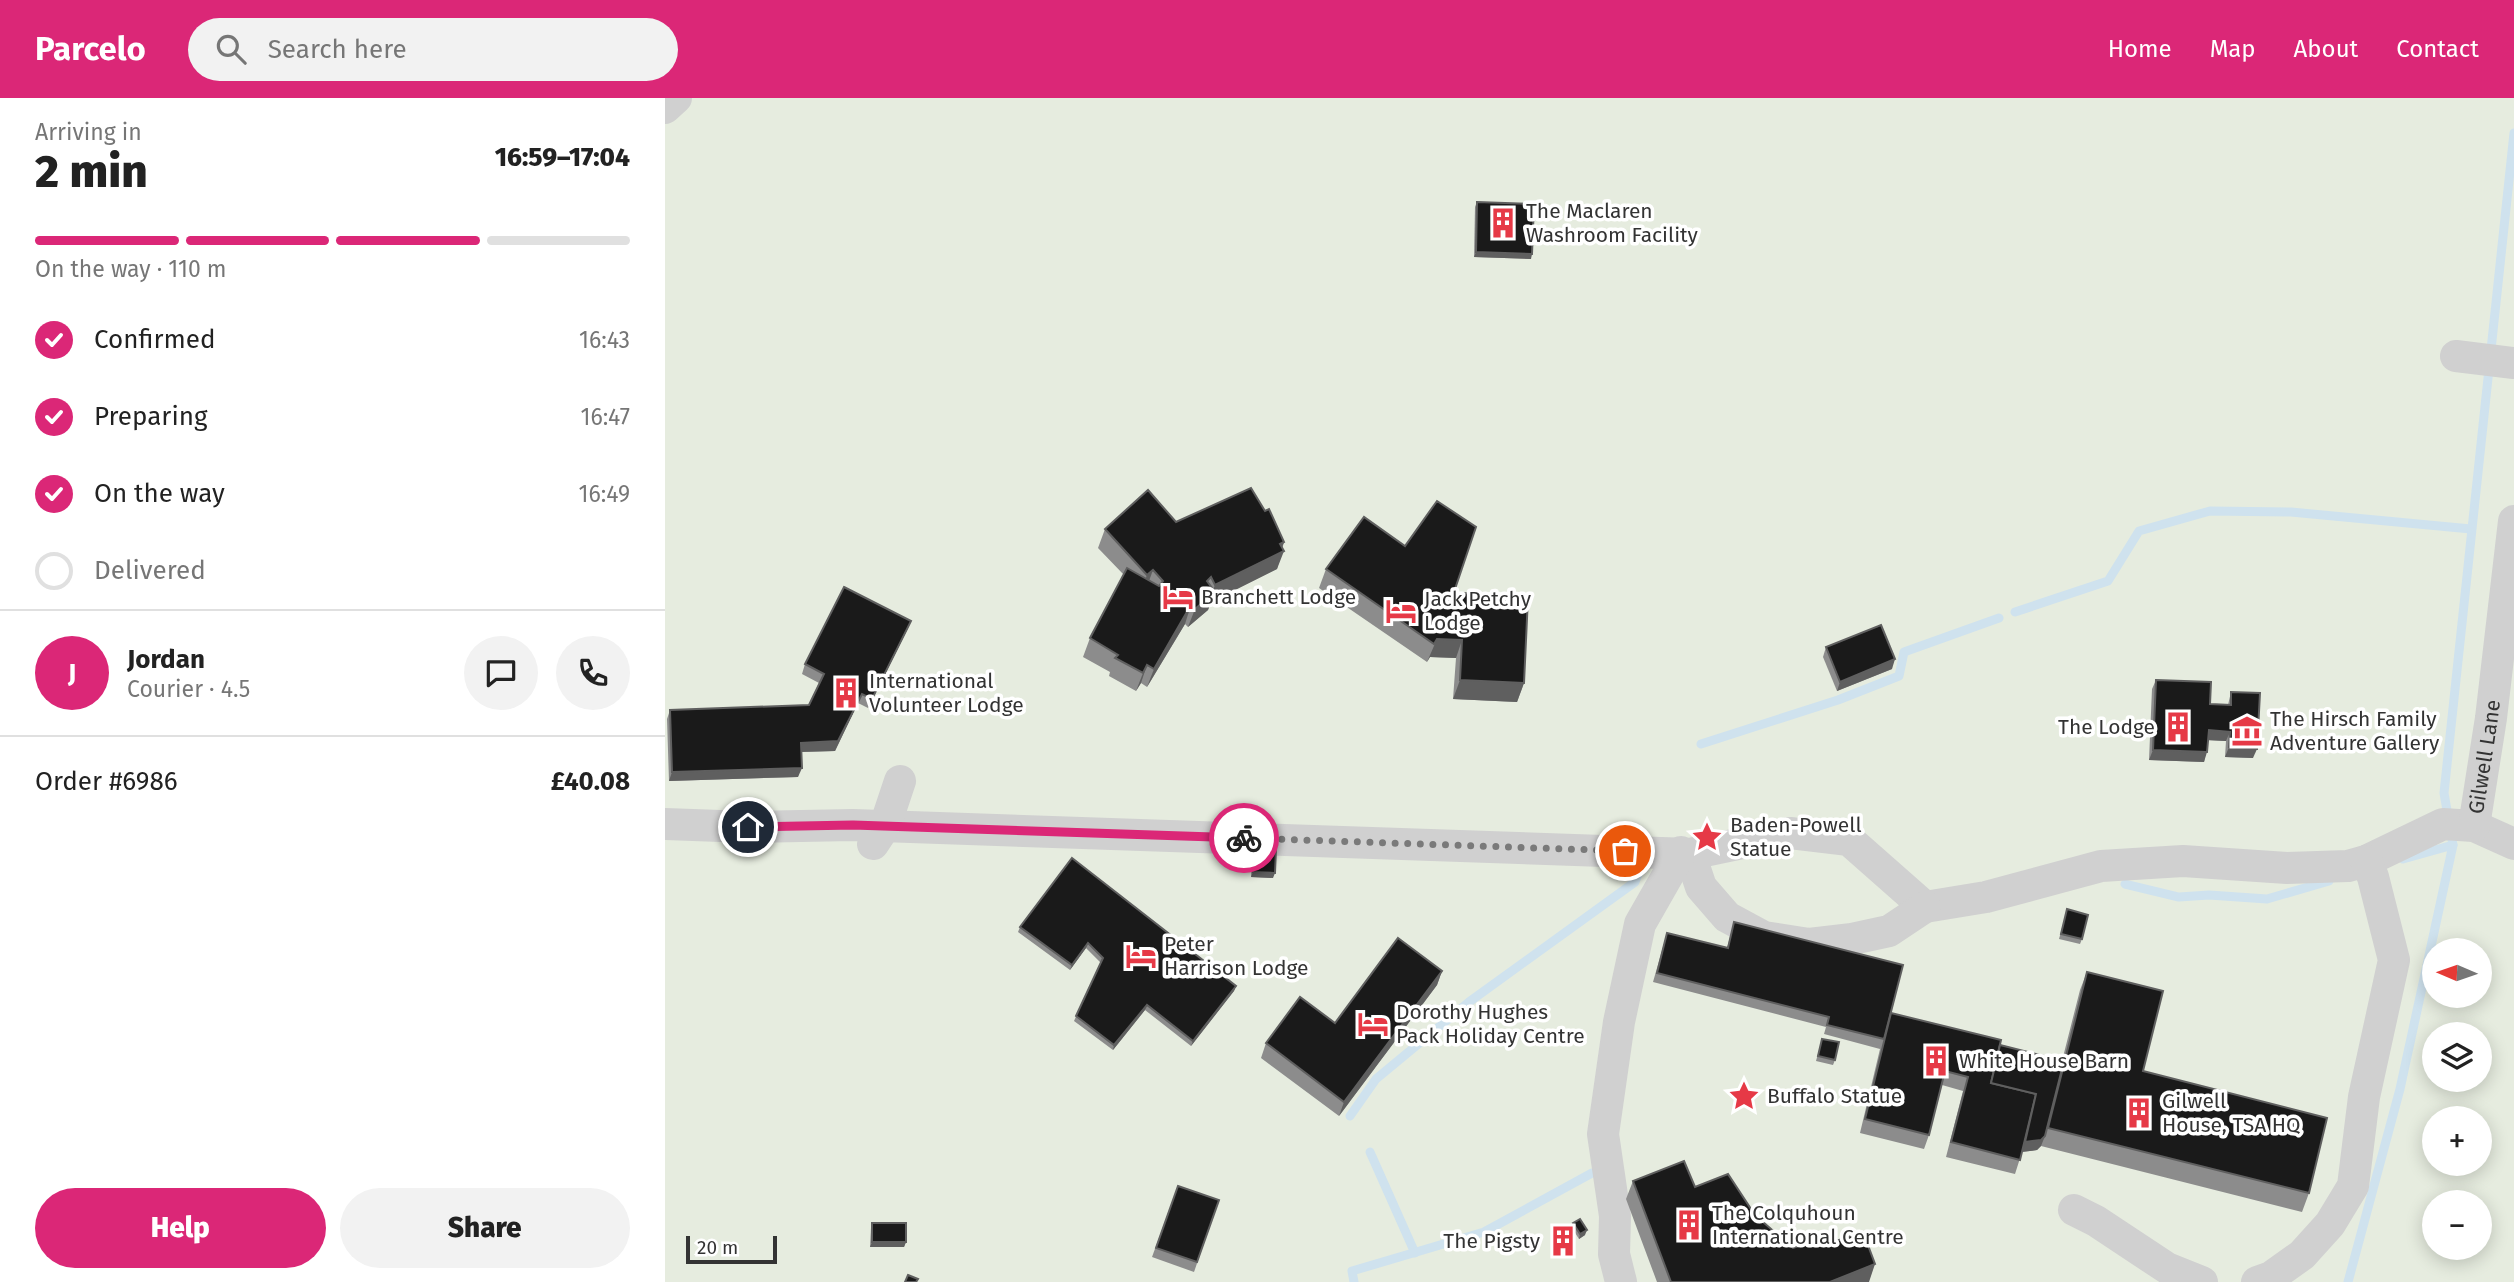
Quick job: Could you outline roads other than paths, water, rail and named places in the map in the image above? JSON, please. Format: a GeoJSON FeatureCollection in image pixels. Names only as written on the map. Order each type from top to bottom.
{"type":"FeatureCollection","features":[{"type":"Feature","properties":{"kind":"street"},"geometry":{"type":"LineString","coordinates":[[665,108],[675,98]]}},
{"type":"Feature","properties":{"kind":"street"},"geometry":{"type":"LineString","coordinates":[[2456,356],[2499,360]]}},
{"type":"Feature","properties":{"kind":"street","name":"Gilwell Lane"},"geometry":{"type":"LineString","coordinates":[[2475,826],[2491,718],[2514,521]]}},
{"type":"Feature","properties":{"kind":"street"},"geometry":{"type":"LineString","coordinates":[[878,837],[900,781]]}},
{"type":"Feature","properties":{"kind":"street"},"geometry":{"type":"LineString","coordinates":[[665,824],[878,837],[1685,853],[1790,833],[1849,840],[1925,907]]}},
{"type":"Feature","properties":{"kind":"street"},"geometry":{"type":"LineString","coordinates":[[1685,853],[1701,887],[1727,917],[1764,937],[1809,944],[1889,931],[1925,907],[1986,897],[2101,866],[2183,861],[2287,868],[2348,866],[2370,869],[2443,824],[2475,826],[2514,844]]}},
{"type":"Feature","properties":{"kind":"street"},"geometry":{"type":"LineString","coordinates":[[1621,1282],[1613,1254],[1615,1216],[1603,1135],[1619,1022],[1640,924],[1685,853]]}},
{"type":"Feature","properties":{"kind":"street"},"geometry":{"type":"LineString","coordinates":[[2257,1282],[2271,1277],[2302,1255],[2330,1224],[2353,1186],[2364,1097],[2395,960],[2370,869]]}},
{"type":"Feature","properties":{"kind":"street"},"geometry":{"type":"LineString","coordinates":[[2074,1210],[2167,1268],[2202,1282]]}},
{"type":"Feature","properties":{"kind":"waterway"},"geometry":{"type":"LineString","coordinates":[[2348,1282],[2400,1089],[2453,845],[2444,793],[2514,133]]}},
{"type":"Feature","properties":{"kind":"waterway"},"geometry":{"type":"LineString","coordinates":[[2015,612],[2108,581],[2139,531],[2210,511],[2291,512],[2471,529]]}},
{"type":"Feature","properties":{"kind":"waterway"},"geometry":{"type":"LineString","coordinates":[[1701,744],[1838,700],[1899,676],[1904,652],[1999,618]]}},
{"type":"Feature","properties":{"kind":"waterway"},"geometry":{"type":"LineString","coordinates":[[2403,859],[2453,845]]}},
{"type":"Feature","properties":{"kind":"waterway"},"geometry":{"type":"LineString","coordinates":[[1350,1116],[1376,1079],[1469,1002],[1635,882],[1643,861]]}},
{"type":"Feature","properties":{"kind":"waterway"},"geometry":{"type":"LineString","coordinates":[[2125,884],[2179,897],[2209,895],[2267,899],[2329,881]]}},
{"type":"Feature","properties":{"kind":"waterway"},"geometry":{"type":"LineString","coordinates":[[1370,1152],[1415,1253]]}},
{"type":"Feature","properties":{"kind":"waterway"},"geometry":{"type":"LineString","coordinates":[[1354,1282],[1352,1271],[1484,1232],[1592,1173]]}},
{"type":"Feature","properties":{"kind":"place","name":"The Maclaren Washroom Facility"},"geometry":{"type":"Point","coordinates":[1503,223]}},
{"type":"Feature","properties":{"kind":"place","name":"Branchett Lodge"},"geometry":{"type":"Point","coordinates":[1178,597]}},
{"type":"Feature","properties":{"kind":"place","name":"Jack Petchy Lodge"},"geometry":{"type":"Point","coordinates":[1401,611]}},
{"type":"Feature","properties":{"kind":"place","name":"International Volunteer Lodge"},"geometry":{"type":"Point","coordinates":[846,693]}},
{"type":"Feature","properties":{"kind":"place","name":"The Lodge"},"geometry":{"type":"Point","coordinates":[2178,727]}},
{"type":"Feature","properties":{"kind":"place","name":"The Hirsch Family Adventure Gallery"},"geometry":{"type":"Point","coordinates":[2247,731]}},
{"type":"Feature","properties":{"kind":"place","name":"Baden-Powell Statue"},"geometry":{"type":"Point","coordinates":[1707,837]}},
{"type":"Feature","properties":{"kind":"place","name":"Peter Harrison Lodge"},"geometry":{"type":"Point","coordinates":[1141,956]}},
{"type":"Feature","properties":{"kind":"place","name":"Dorothy Hughes Pack Holiday Centre"},"geometry":{"type":"Point","coordinates":[1373,1024]}},
{"type":"Feature","properties":{"kind":"place","name":"White House Barn"},"geometry":{"type":"Point","coordinates":[1936,1061]}},
{"type":"Feature","properties":{"kind":"place","name":"Buffalo Statue"},"geometry":{"type":"Point","coordinates":[1744,1096]}},
{"type":"Feature","properties":{"kind":"place","name":"Gilwell House, TSA HQ"},"geometry":{"type":"Point","coordinates":[2139,1113]}},
{"type":"Feature","properties":{"kind":"place","name":"The Colquhoun International Centre"},"geometry":{"type":"Point","coordinates":[1689,1225]}},
{"type":"Feature","properties":{"kind":"place","name":"The Pigsty"},"geometry":{"type":"Point","coordinates":[1563,1241]}}]}
